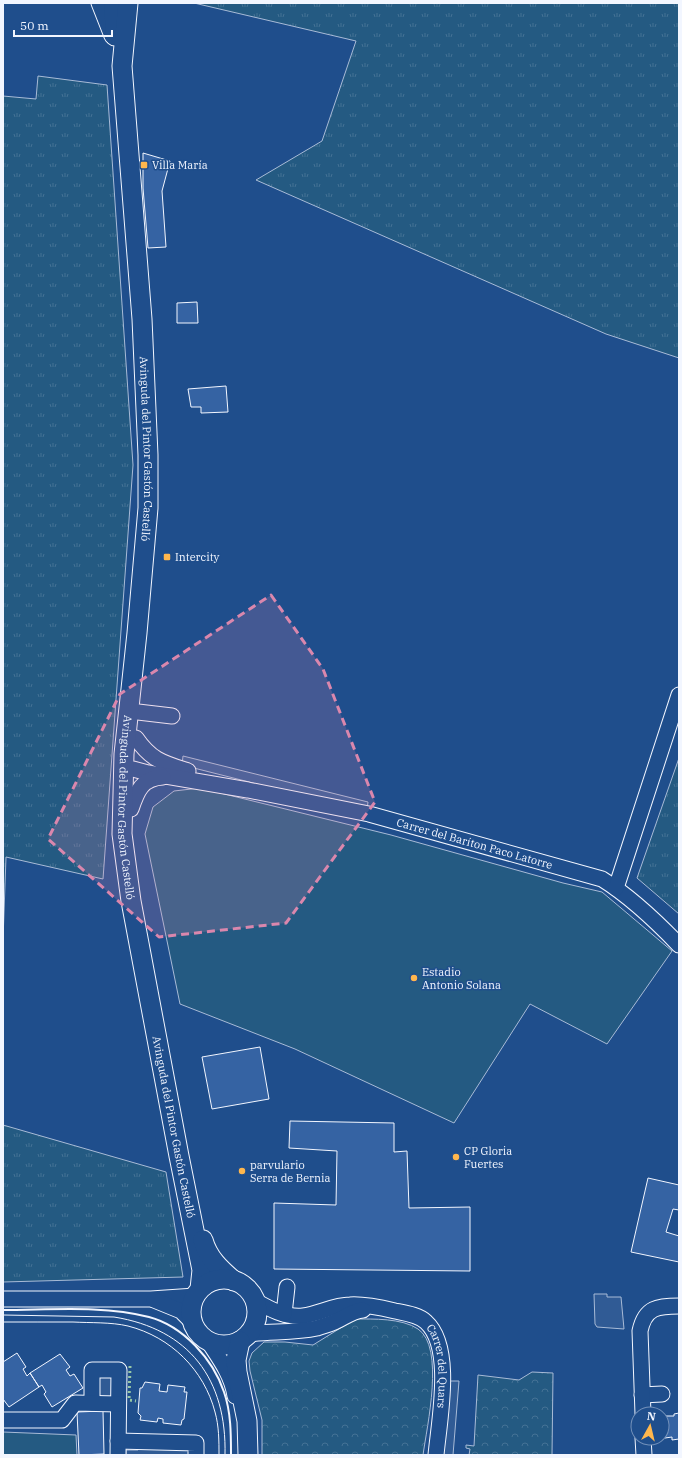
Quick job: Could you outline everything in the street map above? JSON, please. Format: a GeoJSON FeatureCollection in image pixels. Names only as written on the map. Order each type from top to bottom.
{"type":"FeatureCollection","features":[{"type":"Feature","properties":{"kind":"main road","name":"Avinguda del Pintor Gastón Castelló"},"geometry":{"type":"LineString","coordinates":[[114,3],[114,26],[120,59],[142,319],[154,423],[158,505],[148,632],[138,712],[124,754],[122,827],[130,893],[179,1156],[202,1270],[198,1293]]}},
{"type":"Feature","properties":{"kind":"main road","name":"Avinguda del Pintor Gastón Castelló"},"geometry":{"type":"LineString","coordinates":[[120,59],[128,3]]}},
{"type":"Feature","properties":{"kind":"main road","name":"Avinguda del Pintor Gastón Castelló"},"geometry":{"type":"LineString","coordinates":[[142,319],[148,455],[148,508],[129,765],[133,769],[131,809],[132,839],[147,940],[203,1238],[206,1250],[213,1261],[234,1281]]}},
{"type":"Feature","properties":{"kind":"main road"},"geometry":{"type":"LineString","coordinates":[[244,1338],[232,1344],[224,1345],[208,1341],[199,1333],[193,1323],[191,1311],[198,1293],[207,1284],[216,1280],[225,1279],[234,1281],[246,1288],[254,1300],[256,1307],[256,1322],[244,1338],[236,1360],[247,1421],[248,1455]]}},
{"type":"Feature","properties":{"kind":"street","name":"Avinguda del Pintor Gastón Castelló"},"geometry":{"type":"LineString","coordinates":[[99,3],[120,59]]}},
{"type":"Feature","properties":{"kind":"street"},"geometry":{"type":"LineString","coordinates":[[616,888],[679,695]]}},
{"type":"Feature","properties":{"kind":"street"},"geometry":{"type":"LineString","coordinates":[[138,712],[172,716]]}},
{"type":"Feature","properties":{"kind":"street","name":"Carrer del Baríton Paco Latorre"},"geometry":{"type":"LineString","coordinates":[[131,735],[142,747],[161,762],[248,790]]}},
{"type":"Feature","properties":{"kind":"street","name":"Carrer del Baríton Paco Latorre"},"geometry":{"type":"LineString","coordinates":[[133,769],[369,814],[602,879],[616,888],[657,922],[679,945]]}},
{"type":"Feature","properties":{"kind":"street","name":"Avinguda del Pintor Gastón Castelló"},"geometry":{"type":"LineString","coordinates":[[131,809],[137,792],[146,782],[158,777],[172,776]]}},
{"type":"Feature","properties":{"kind":"street"},"geometry":{"type":"LineString","coordinates":[[284,1314],[287,1287]]}},
{"type":"Feature","properties":{"kind":"street"},"geometry":{"type":"LineString","coordinates":[[3,1299],[151,1299],[198,1293]]}},
{"type":"Feature","properties":{"kind":"street"},"geometry":{"type":"LineString","coordinates":[[151,1299],[180,1311],[193,1323]]}},
{"type":"Feature","properties":{"kind":"street","name":"Carrer del Quars"},"geometry":{"type":"LineString","coordinates":[[254,1300],[266,1307],[284,1314],[302,1316],[330,1308],[350,1305],[387,1309],[413,1315],[426,1321],[434,1332],[438,1342],[442,1371],[442,1389],[436,1455]]}},
{"type":"Feature","properties":{"kind":"street"},"geometry":{"type":"LineString","coordinates":[[643,1406],[640,1331],[642,1323],[647,1314],[656,1308],[664,1306],[679,1306]]}},
{"type":"Feature","properties":{"kind":"street","name":"Carrer del Quars"},"geometry":{"type":"LineString","coordinates":[[244,1338],[265,1332],[302,1330],[332,1323],[358,1311],[387,1309]]}},
{"type":"Feature","properties":{"kind":"street"},"geometry":{"type":"LineString","coordinates":[[208,1341],[222,1362],[234,1390],[239,1428],[239,1455]]}},
{"type":"Feature","properties":{"kind":"street"},"geometry":{"type":"LineString","coordinates":[[92,1403],[92,1370],[119,1370],[118,1448],[196,1443],[196,1455]]}},
{"type":"Feature","properties":{"kind":"street"},"geometry":{"type":"LineString","coordinates":[[642,1395],[662,1394]]}},
{"type":"Feature","properties":{"kind":"street"},"geometry":{"type":"LineString","coordinates":[[3,1420],[62,1420],[75,1403],[118,1404]]}},
{"type":"Feature","properties":{"kind":"highlighted area"},"geometry":{"type":"Polygon","coordinates":[[[271,595],[323,669],[375,802],[286,923],[159,937],[48,839],[120,694],[271,595]]]}},
{"type":"Feature","properties":{"kind":"green space"},"geometry":{"type":"Polygon","coordinates":[[[194,3],[679,3],[679,358],[606,334],[256,180],[322,141],[356,41],[194,3]]]}},
{"type":"Feature","properties":{"kind":"green space"},"geometry":{"type":"Polygon","coordinates":[[[38,76],[107,85],[133,465],[103,879],[6,857],[3,940],[3,96],[36,99],[38,76]]]}},
{"type":"Feature","properties":{"kind":"green space"},"geometry":{"type":"Polygon","coordinates":[[[679,758],[679,914],[637,878],[679,758]]]}},
{"type":"Feature","properties":{"kind":"green space","name":"Estadio Antonio Solana"},"geometry":{"type":"Polygon","coordinates":[[[200,788],[391,835],[563,883],[602,892],[672,951],[607,1044],[530,1004],[454,1123],[295,1049],[180,1004],[145,834],[153,807],[174,791],[200,788]]]}},
{"type":"Feature","properties":{"kind":"green space"},"geometry":{"type":"Polygon","coordinates":[[[3,1125],[166,1172],[183,1277],[3,1282],[3,1125]]]}},
{"type":"Feature","properties":{"kind":"green space"},"geometry":{"type":"Polygon","coordinates":[[[355,1319],[387,1320],[404,1323],[418,1329],[426,1338],[431,1352],[433,1369],[430,1407],[423,1455],[262,1455],[262,1420],[249,1361],[252,1353],[264,1342],[285,1342],[313,1345],[355,1319]]]}},
{"type":"Feature","properties":{"kind":"green space"},"geometry":{"type":"Polygon","coordinates":[[[532,1372],[553,1373],[552,1455],[469,1455],[470,1449],[466,1448],[466,1445],[474,1446],[478,1375],[519,1380],[532,1372]]]}},
{"type":"Feature","properties":{"kind":"green space"},"geometry":{"type":"Polygon","coordinates":[[[3,1432],[76,1435],[77,1455],[3,1455],[3,1432]]]}},
{"type":"Feature","properties":{"kind":"shaded area"},"geometry":{"type":"Polygon","coordinates":[[[183,756],[368,802],[367,810],[182,765],[183,756]]]}},
{"type":"Feature","properties":{"kind":"shaded area"},"geometry":{"type":"Polygon","coordinates":[[[594,1294],[607,1294],[607,1297],[621,1297],[624,1329],[597,1327],[595,1324],[594,1294]]]}},
{"type":"Feature","properties":{"kind":"shaded area"},"geometry":{"type":"Polygon","coordinates":[[[96,1375],[115,1375],[115,1401],[95,1400],[96,1375]]]}},
{"type":"Feature","properties":{"kind":"shaded area"},"geometry":{"type":"Polygon","coordinates":[[[450,1381],[459,1381],[453,1455],[443,1455],[450,1381]]]}},
{"type":"Feature","properties":{"kind":"shaded area"},"geometry":{"type":"Polygon","coordinates":[[[138,1445],[191,1446],[191,1455],[126,1455],[126,1450],[138,1450],[138,1445]]]}},
{"type":"Feature","properties":{"kind":"building"},"geometry":{"type":"Polygon","coordinates":[[[143,153],[170,161],[162,191],[166,247],[148,248],[143,188],[143,153]]]}},
{"type":"Feature","properties":{"kind":"building"},"geometry":{"type":"Polygon","coordinates":[[[197,302],[198,323],[177,323],[177,303],[197,302]]]}},
{"type":"Feature","properties":{"kind":"building"},"geometry":{"type":"Polygon","coordinates":[[[226,386],[228,412],[201,413],[201,407],[191,407],[188,389],[226,386]]]}},
{"type":"Feature","properties":{"kind":"building"},"geometry":{"type":"Polygon","coordinates":[[[260,1047],[269,1099],[212,1109],[202,1057],[260,1047]]]}},
{"type":"Feature","properties":{"kind":"building"},"geometry":{"type":"Polygon","coordinates":[[[290,1121],[394,1123],[394,1152],[407,1151],[409,1208],[470,1207],[470,1271],[274,1269],[274,1203],[336,1205],[337,1151],[289,1148],[290,1121]]]}},
{"type":"Feature","properties":{"kind":"building"},"geometry":{"type":"Polygon","coordinates":[[[648,1178],[679,1185],[679,1210],[673,1209],[666,1232],[679,1236],[679,1262],[631,1252],[648,1178]]]}},
{"type":"Feature","properties":{"kind":"building"},"geometry":{"type":"Polygon","coordinates":[[[17,1353],[26,1367],[23,1369],[27,1376],[30,1373],[39,1387],[9,1407],[3,1399],[3,1362],[17,1353]]]}},
{"type":"Feature","properties":{"kind":"building"},"geometry":{"type":"Polygon","coordinates":[[[60,1354],[70,1367],[66,1370],[70,1376],[74,1374],[83,1388],[52,1407],[44,1394],[46,1392],[42,1385],[39,1387],[30,1373],[60,1354]]]}},
{"type":"Feature","properties":{"kind":"building"},"geometry":{"type":"Polygon","coordinates":[[[145,1382],[160,1384],[159,1391],[167,1392],[168,1385],[185,1387],[184,1392],[187,1392],[184,1419],[182,1420],[181,1425],[163,1423],[163,1419],[158,1418],[157,1422],[140,1420],[141,1416],[138,1413],[140,1388],[142,1388],[145,1382]]]}},
{"type":"Feature","properties":{"kind":"building"},"geometry":{"type":"Polygon","coordinates":[[[103,1411],[104,1454],[79,1455],[77,1412],[103,1411]]]}},
{"type":"Feature","properties":{"kind":"building"},"geometry":{"type":"Polygon","coordinates":[[[679,1413],[679,1439],[672,1440],[672,1437],[670,1437],[670,1416],[674,1416],[674,1414],[679,1413]]]}},
{"type":"Feature","properties":{"kind":"tram line"},"geometry":{"type":"LineString","coordinates":[[3,1315],[114,1317],[140,1323],[163,1333],[183,1346],[198,1362],[211,1381],[219,1403],[224,1428],[225,1455]]}},
{"type":"Feature","properties":{"kind":"tram line"},"geometry":{"type":"LineString","coordinates":[[3,1322],[73,1322],[115,1324],[144,1331],[158,1338],[184,1357],[203,1382],[215,1412],[219,1455]]}},
{"type":"Feature","properties":{"kind":"hedge"},"geometry":{"type":"LineString","coordinates":[[130,1366],[129,1400],[136,1401]]}},
{"type":"Feature","properties":{"kind":"wall"},"geometry":{"type":"LineString","coordinates":[[3,1310],[76,1309],[113,1311],[149,1317],[162,1321],[174,1328],[185,1336],[204,1356],[219,1380],[228,1407],[231,1431],[231,1455]]}},
{"type":"Feature","properties":{"kind":"place","name":"Villa María"},"geometry":{"type":"Point","coordinates":[144,165]}},
{"type":"Feature","properties":{"kind":"place","name":"Intercity"},"geometry":{"type":"Point","coordinates":[167,557]}},
{"type":"Feature","properties":{"kind":"place","name":"Estadio Antonio Solana"},"geometry":{"type":"Point","coordinates":[414,978]}},
{"type":"Feature","properties":{"kind":"place","name":"CP Gloria Fuertes"},"geometry":{"type":"Point","coordinates":[456,1157]}},
{"type":"Feature","properties":{"kind":"place","name":"parvulario Serra de Bernia"},"geometry":{"type":"Point","coordinates":[242,1171]}}]}
